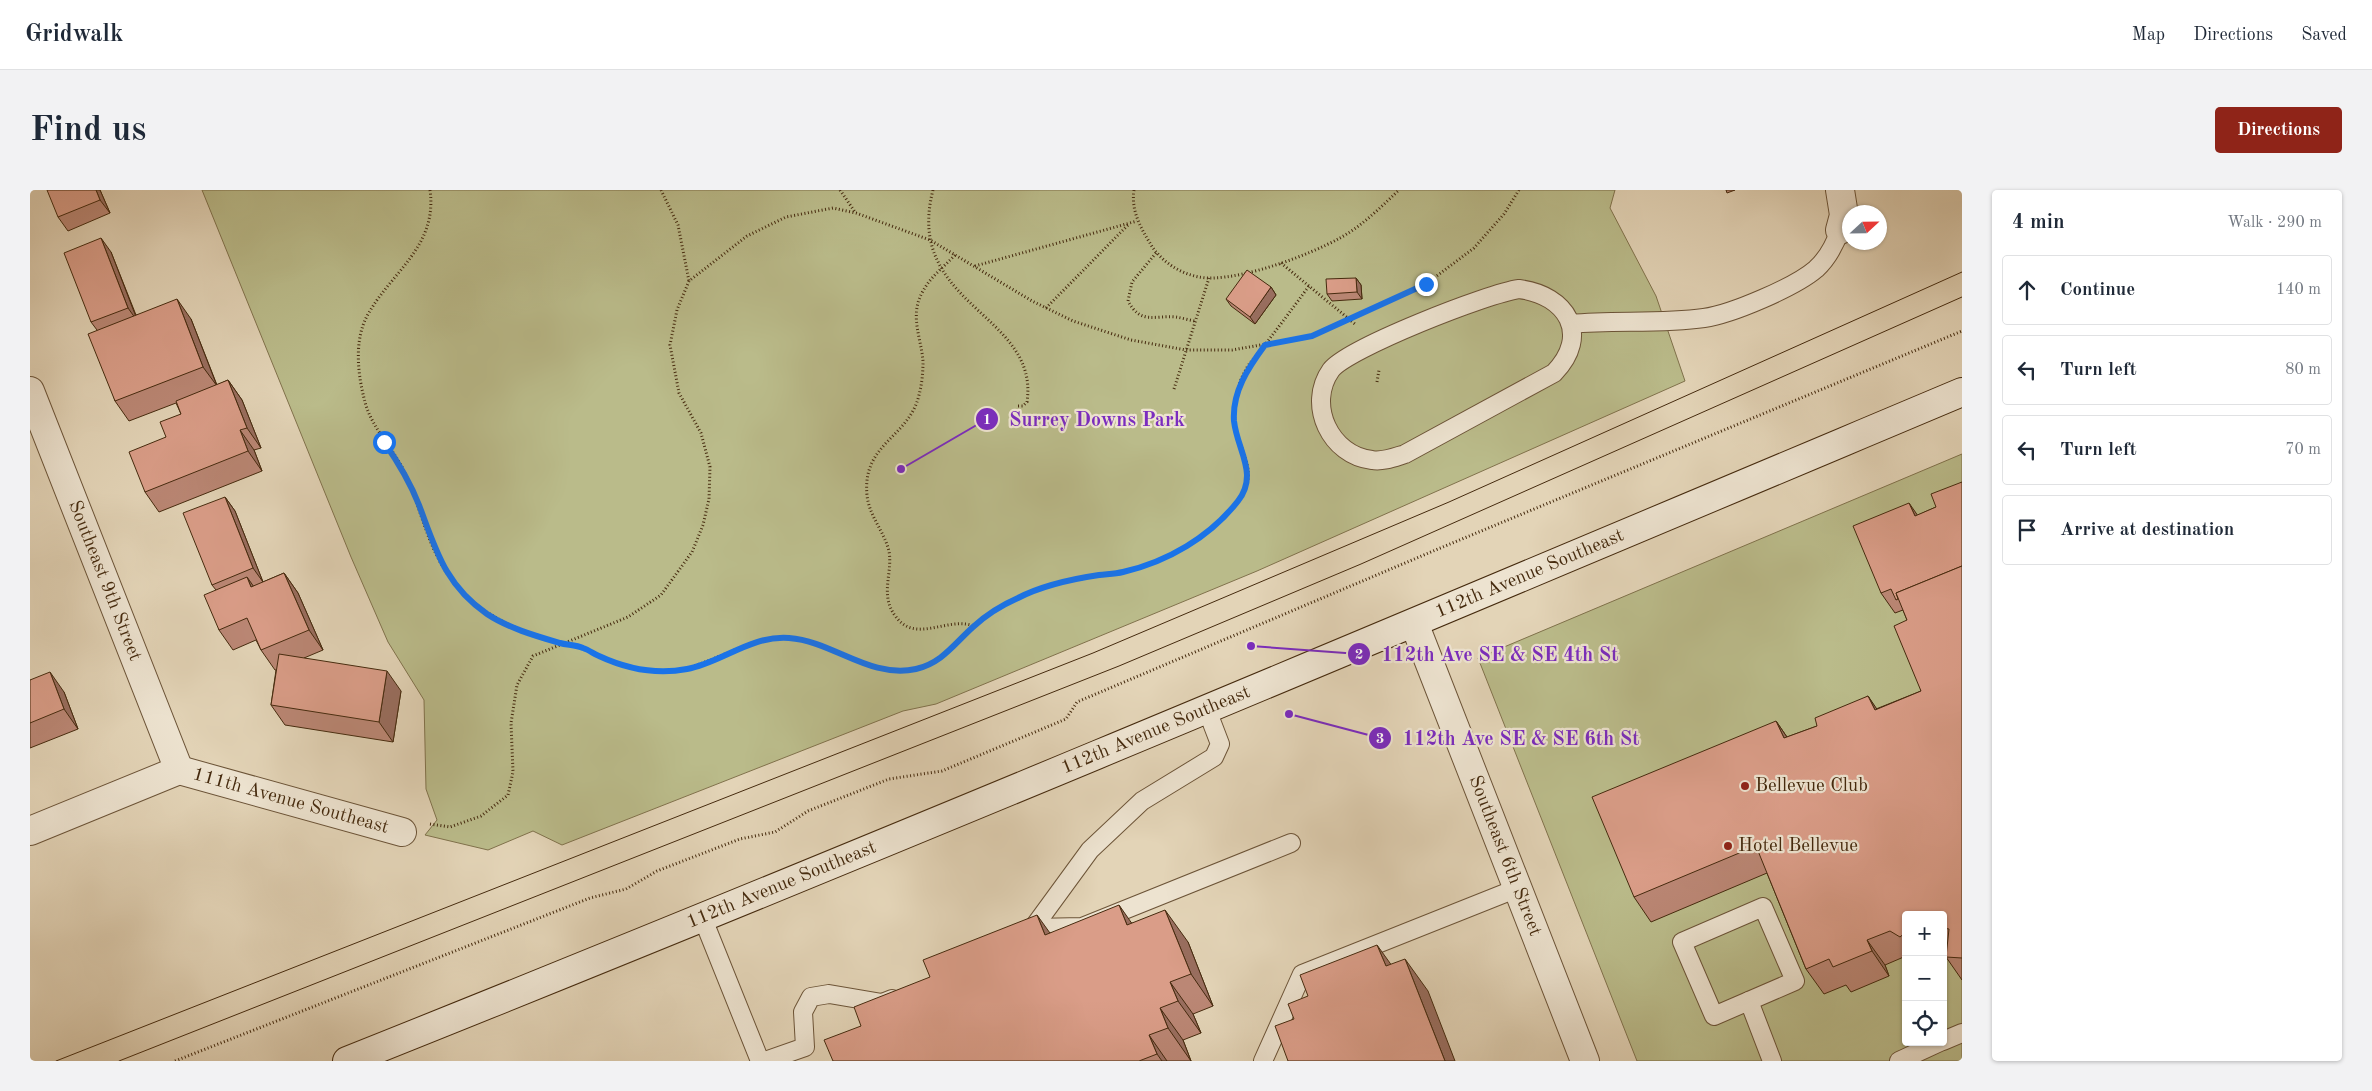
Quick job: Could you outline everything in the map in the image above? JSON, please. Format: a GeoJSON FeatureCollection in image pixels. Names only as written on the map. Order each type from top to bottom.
{"type":"FeatureCollection","features":[{"type":"Feature","properties":{"kind":"main road"},"geometry":{"type":"LineString","coordinates":[[1840,190],[1844,215],[1840,230]]}},
{"type":"Feature","properties":{"kind":"main road","name":"Southeast 9th Street"},"geometry":{"type":"LineString","coordinates":[[30,391],[179,770]]}},
{"type":"Feature","properties":{"kind":"main road","name":"112th Avenue Southeast"},"geometry":{"type":"LineString","coordinates":[[347,1061],[703,919],[1207,710],[1962,392]]}},
{"type":"Feature","properties":{"kind":"main road","name":"Southeast 6th Street"},"geometry":{"type":"LineString","coordinates":[[1414,623],[1585,1061]]}},
{"type":"Feature","properties":{"kind":"main road"},"geometry":{"type":"LineString","coordinates":[[30,831],[179,770]]}},
{"type":"Feature","properties":{"kind":"main road","name":"111th Avenue Southeast"},"geometry":{"type":"LineString","coordinates":[[179,770],[402,832]]}},
{"type":"Feature","properties":{"kind":"lane"},"geometry":{"type":"LineString","coordinates":[[1571,324],[1706,318],[1730,311],[1766,297],[1815,269],[1836,242],[1840,230]]}},
{"type":"Feature","properties":{"kind":"lane"},"geometry":{"type":"LineString","coordinates":[[1519,289],[1532,290],[1555,301],[1564,310],[1571,324],[1573,335],[1570,348],[1554,373],[1406,454],[1374,461],[1352,454],[1336,441],[1324,424],[1321,409],[1322,395],[1330,371],[1338,363],[1373,344],[1488,296],[1519,289]]}},
{"type":"Feature","properties":{"kind":"lane"},"geometry":{"type":"LineString","coordinates":[[1033,928],[1090,850],[1142,801],[1214,757],[1220,744],[1207,710]]}},
{"type":"Feature","properties":{"kind":"lane"},"geometry":{"type":"LineString","coordinates":[[1007,941],[1033,928],[1082,927],[1290,843]]}},
{"type":"Feature","properties":{"kind":"lane"},"geometry":{"type":"LineString","coordinates":[[1263,1061],[1302,974],[1518,888]]}},
{"type":"Feature","properties":{"kind":"lane"},"geometry":{"type":"LineString","coordinates":[[1763,907],[1795,981],[1749,1001],[1714,1016],[1682,942],[1763,907]]}},
{"type":"Feature","properties":{"kind":"lane"},"geometry":{"type":"LineString","coordinates":[[703,919],[726,971],[760,1061]]}},
{"type":"Feature","properties":{"kind":"lane"},"geometry":{"type":"LineString","coordinates":[[766,1061],[805,1047],[803,1012],[811,997],[829,994],[882,1003],[904,995]]}},
{"type":"Feature","properties":{"kind":"lane"},"geometry":{"type":"LineString","coordinates":[[1749,1001],[1772,1061]]}},
{"type":"Feature","properties":{"kind":"lane"},"geometry":{"type":"LineString","coordinates":[[1947,1040],[1962,1033]]}},
{"type":"Feature","properties":{"kind":"lane"},"geometry":{"type":"LineString","coordinates":[[1899,1061],[1933,1046]]}},
{"type":"Feature","properties":{"kind":"path"},"geometry":{"type":"LineString","coordinates":[[430,190],[432,205],[424,237],[365,320],[359,348],[359,378],[366,407],[373,423],[401,466],[418,504],[437,557],[461,591],[490,616],[510,626],[562,644],[584,648],[623,666],[646,671],[666,672],[690,668],[736,649],[785,638],[800,639],[869,666],[896,670],[914,669],[932,663],[953,648],[974,626],[1012,601],[1047,586],[1119,573],[1170,556],[1191,543],[1221,519],[1240,499],[1248,477],[1246,460],[1234,419],[1244,374],[1309,286]]}},
{"type":"Feature","properties":{"kind":"path"},"geometry":{"type":"LineString","coordinates":[[660,190],[678,225],[690,281]]}},
{"type":"Feature","properties":{"kind":"path"},"geometry":{"type":"LineString","coordinates":[[840,190],[856,213]]}},
{"type":"Feature","properties":{"kind":"path"},"geometry":{"type":"LineString","coordinates":[[933,190],[929,206],[930,240],[935,258],[957,292],[1009,339],[1023,368],[1028,396],[1027,402],[1017,406]]}},
{"type":"Feature","properties":{"kind":"path"},"geometry":{"type":"LineString","coordinates":[[1134,190],[1137,221],[1156,253],[1178,270],[1209,278],[1243,273],[1280,263],[1342,238],[1399,190]]}},
{"type":"Feature","properties":{"kind":"path"},"geometry":{"type":"LineString","coordinates":[[402,832],[419,822],[450,827],[481,816],[508,794],[514,772],[511,723],[517,684],[533,656],[628,617],[661,594],[692,552],[703,525],[709,499],[710,467],[701,433],[679,394],[670,345],[677,310],[690,281],[746,236],[786,216],[833,208],[856,213],[930,240],[1072,322],[1131,340],[1186,350],[1232,350],[1312,336],[1426,284],[1474,248],[1504,214],[1519,190]]}},
{"type":"Feature","properties":{"kind":"path"},"geometry":{"type":"LineString","coordinates":[[975,266],[1137,221]]}},
{"type":"Feature","properties":{"kind":"path"},"geometry":{"type":"LineString","coordinates":[[1046,308],[1129,223]]}},
{"type":"Feature","properties":{"kind":"path"},"geometry":{"type":"LineString","coordinates":[[1156,253],[1132,282],[1128,301],[1133,310],[1140,316],[1150,318],[1174,317],[1195,321]]}},
{"type":"Feature","properties":{"kind":"path"},"geometry":{"type":"LineString","coordinates":[[956,255],[941,270],[935,273],[922,293],[916,314],[923,360],[919,397],[908,418],[893,437],[875,453],[866,475],[867,496],[872,515],[884,536],[889,552],[886,598],[896,618],[916,629],[925,630],[960,622],[974,626]]}},
{"type":"Feature","properties":{"kind":"path"},"geometry":{"type":"LineString","coordinates":[[1280,263],[1356,325]]}},
{"type":"Feature","properties":{"kind":"path"},"geometry":{"type":"LineString","coordinates":[[1174,389],[1209,278]]}},
{"type":"Feature","properties":{"kind":"path"},"geometry":{"type":"LineString","coordinates":[[175,1061],[590,898],[626,889],[657,871],[740,839],[775,832],[808,811],[889,779],[942,771],[1066,719],[1078,702],[1438,549],[1962,331]]}},
{"type":"Feature","properties":{"kind":"green space"},"geometry":{"type":"Polygon","coordinates":[[[202,190],[1615,190],[1610,208],[1656,296],[1685,381],[1257,571],[936,704],[903,711],[562,845],[533,831],[488,850],[425,835],[437,820],[426,789],[424,700],[388,642],[351,557],[202,190]]]}},
{"type":"Feature","properties":{"kind":"green space","name":"Bellevue Club"},"geometry":{"type":"Polygon","coordinates":[[[1962,454],[1962,1061],[1637,1061],[1478,658],[1962,454]]]}},
{"type":"Feature","properties":{"kind":"building"},"geometry":{"type":"Polygon","coordinates":[[[47,190],[96,190],[100,200],[58,217],[47,190]]]}},
{"type":"Feature","properties":{"kind":"building"},"geometry":{"type":"Polygon","coordinates":[[[101,238],[128,308],[91,322],[64,253],[101,238]]]}},
{"type":"Feature","properties":{"kind":"building"},"geometry":{"type":"Polygon","coordinates":[[[1247,270],[1271,287],[1250,317],[1226,299],[1247,270]]]}},
{"type":"Feature","properties":{"kind":"building"},"geometry":{"type":"Polygon","coordinates":[[[1356,278],[1357,292],[1327,294],[1326,279],[1356,278]]]}},
{"type":"Feature","properties":{"kind":"building"},"geometry":{"type":"Polygon","coordinates":[[[177,299],[203,367],[115,401],[88,334],[177,299]]]}},
{"type":"Feature","properties":{"kind":"building"},"geometry":{"type":"Polygon","coordinates":[[[228,380],[247,428],[240,430],[248,451],[145,492],[129,452],[166,437],[160,422],[181,414],[176,401],[228,380]]]}},
{"type":"Feature","properties":{"kind":"building"},"geometry":{"type":"Polygon","coordinates":[[[1962,482],[1962,566],[1896,593],[1898,599],[1896,600],[1891,589],[1881,593],[1853,526],[1909,503],[1915,516],[1936,507],[1931,494],[1962,482]]]}},
{"type":"Feature","properties":{"kind":"building"},"geometry":{"type":"Polygon","coordinates":[[[225,497],[253,568],[212,585],[183,513],[225,497]]]}},
{"type":"Feature","properties":{"kind":"building"},"geometry":{"type":"Polygon","coordinates":[[[1962,566],[1962,958],[1947,957],[1949,929],[1947,929],[1947,911],[1902,911],[1902,935],[1900,937],[1890,931],[1867,940],[1872,951],[1833,967],[1829,959],[1806,969],[1756,846],[1634,897],[1592,797],[1776,721],[1784,738],[1817,726],[1815,718],[1868,696],[1875,710],[1921,691],[1894,626],[1907,620],[1896,593],[1962,566]]]}},
{"type":"Feature","properties":{"kind":"building"},"geometry":{"type":"Polygon","coordinates":[[[284,573],[309,630],[261,650],[247,618],[219,630],[204,595],[247,577],[251,587],[284,573]]]}},
{"type":"Feature","properties":{"kind":"building"},"geometry":{"type":"Polygon","coordinates":[[[279,654],[387,671],[379,722],[271,705],[279,654]]]}},
{"type":"Feature","properties":{"kind":"building"},"geometry":{"type":"Polygon","coordinates":[[[50,672],[64,709],[30,723],[30,680],[50,672]]]}},
{"type":"Feature","properties":{"kind":"building"},"geometry":{"type":"Polygon","coordinates":[[[1119,905],[1127,925],[1165,910],[1191,974],[1170,982],[1178,1001],[1160,1008],[1168,1028],[1149,1035],[1157,1054],[1139,1061],[833,1061],[824,1040],[861,1026],[854,1007],[930,977],[923,960],[1037,915],[1045,935],[1119,905]]]}},
{"type":"Feature","properties":{"kind":"building"},"geometry":{"type":"Polygon","coordinates":[[[1377,945],[1386,966],[1405,959],[1445,1061],[1288,1061],[1275,1026],[1294,1019],[1288,1004],[1308,996],[1300,975],[1377,945]]]}},
{"type":"Feature","properties":{"kind":"tram line"},"geometry":{"type":"LineString","coordinates":[[56,1061],[1093,653],[1449,502],[1962,272]]}},
{"type":"Feature","properties":{"kind":"tram line"},"geometry":{"type":"LineString","coordinates":[[119,1061],[1119,666],[1361,564],[1962,297]]}},
{"type":"Feature","properties":{"kind":"place","name":"Surrey Downs Park"},"geometry":{"type":"Point","coordinates":[901,469]}},
{"type":"Feature","properties":{"kind":"place","name":"112th Ave SE & SE 4th St"},"geometry":{"type":"Point","coordinates":[1251,646]}},
{"type":"Feature","properties":{"kind":"place","name":"112th Ave SE & SE 6th St"},"geometry":{"type":"Point","coordinates":[1289,714]}},
{"type":"Feature","properties":{"kind":"place","name":"Bellevue Club"},"geometry":{"type":"Point","coordinates":[1745,786]}},
{"type":"Feature","properties":{"kind":"place","name":"Hotel Bellevue"},"geometry":{"type":"Point","coordinates":[1728,846]}},
{"type":"Feature","properties":{"kind":"route"},"geometry":{"type":"LineString","coordinates":[[384,442],[401,466],[418,504],[437,557],[449,576],[472,603],[490,616],[510,626],[562,644],[584,648],[623,666],[646,671],[666,672],[690,668],[736,649],[772,639],[785,638],[800,639],[883,670],[914,669],[932,663],[944,656],[974,626],[1020,596],[1047,586],[1102,574],[1119,573],[1150,565],[1170,556],[1191,543],[1221,519],[1240,499],[1245,488],[1248,477],[1246,460],[1234,419],[1237,397],[1244,374],[1265,345],[1312,336],[1426,284]]}}]}
